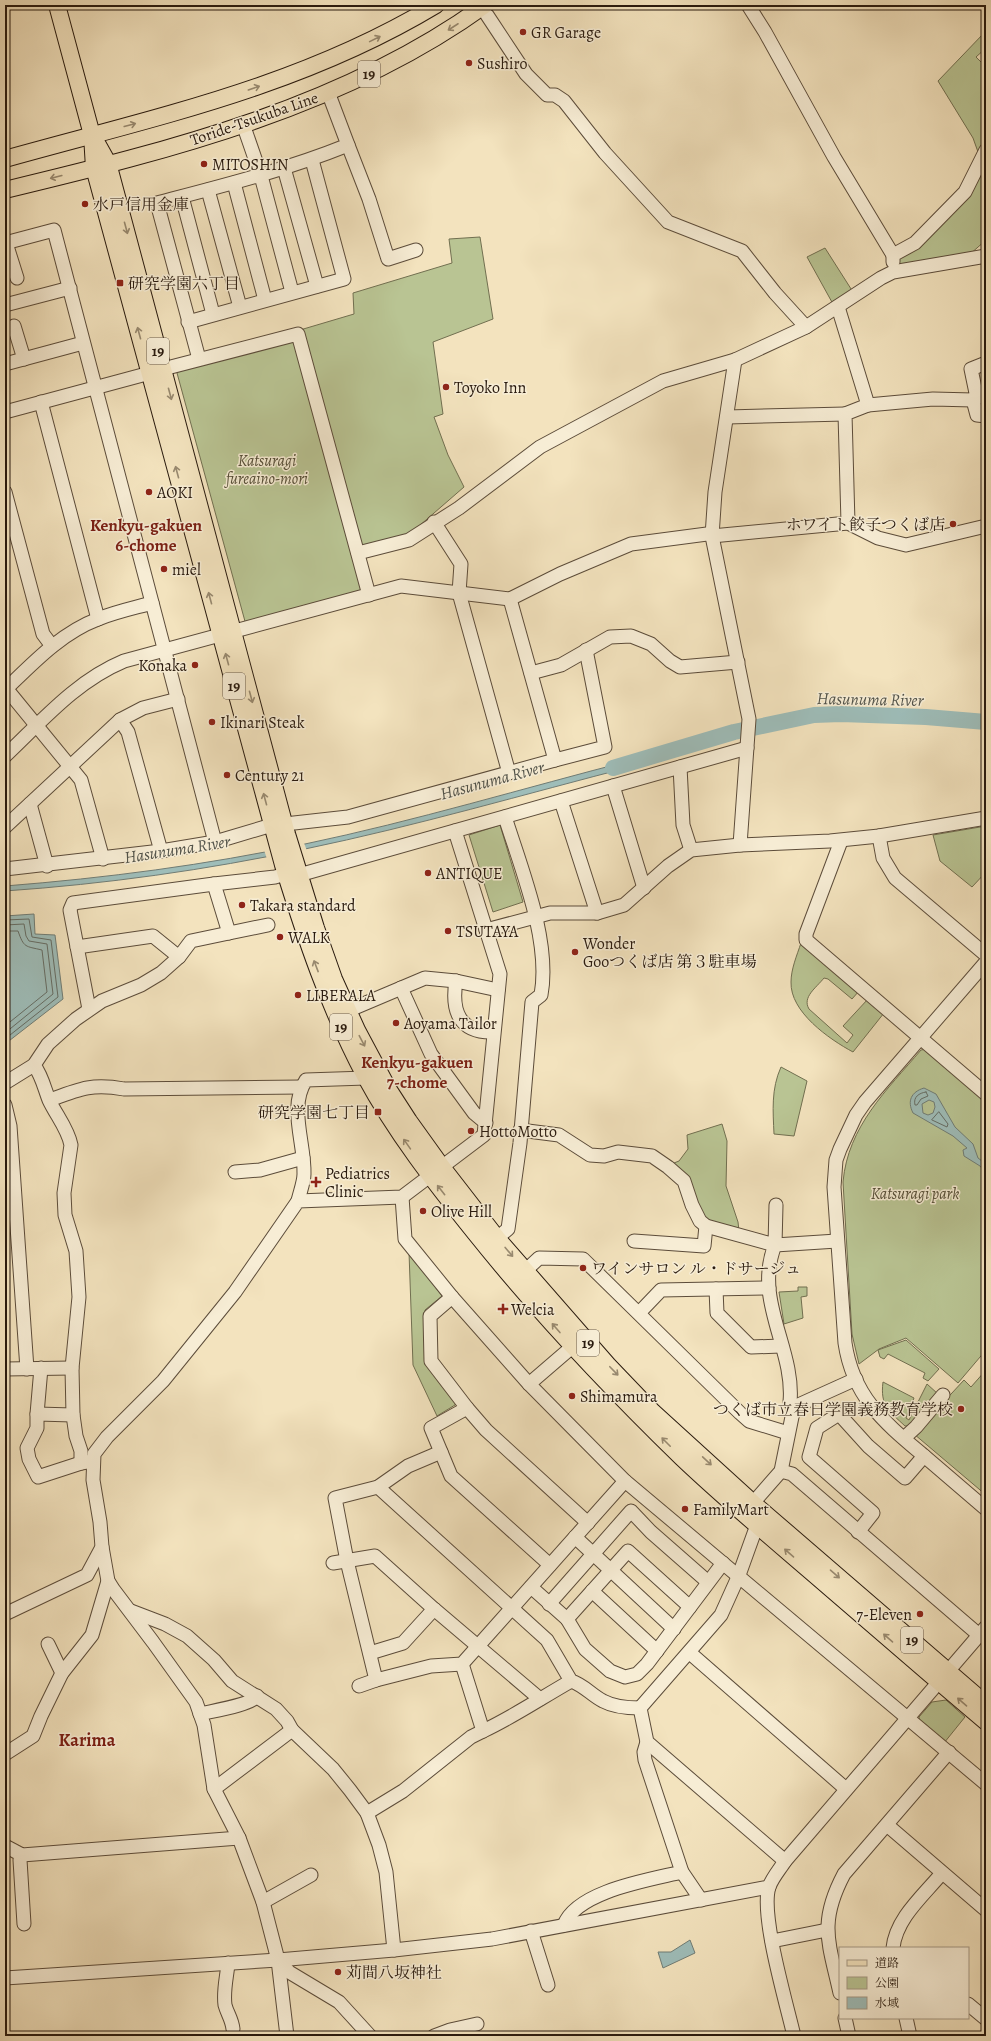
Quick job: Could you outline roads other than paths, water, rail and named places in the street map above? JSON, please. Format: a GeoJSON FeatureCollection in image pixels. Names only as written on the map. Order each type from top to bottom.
{"type":"FeatureCollection","features":[{"type":"Feature","properties":{"kind":"main road","name":"19"},"geometry":{"type":"LineString","coordinates":[[57,5],[291,869],[303,930],[335,1014],[366,1078],[395,1126],[497,1238],[608,1365],[653,1412],[943,1676],[986,1722]]}},
{"type":"Feature","properties":{"kind":"main road","name":"Toride-Tsukuba Line"},"geometry":{"type":"LineString","coordinates":[[5,159],[182,111],[290,76],[338,57],[385,34],[436,5]]}},
{"type":"Feature","properties":{"kind":"main road","name":"Toride-Tsukuba Line"},"geometry":{"type":"LineString","coordinates":[[5,190],[101,166],[243,124],[328,92],[395,61],[486,10]]}},
{"type":"Feature","properties":{"kind":"main road","name":"19"},"geometry":{"type":"LineString","coordinates":[[291,869],[316,928],[347,1011],[389,1090],[436,1171],[500,1265],[572,1347],[683,1459],[756,1525],[943,1676],[986,1704]]}},
{"type":"Feature","properties":{"kind":"street"},"geometry":{"type":"LineString","coordinates":[[748,5],[765,32],[841,170],[893,255],[893,272]]}},
{"type":"Feature","properties":{"kind":"street"},"geometry":{"type":"LineString","coordinates":[[486,10],[526,74],[547,95],[555,95],[564,101],[605,153],[668,222],[742,251],[775,293],[806,326]]}},
{"type":"Feature","properties":{"kind":"street"},"geometry":{"type":"LineString","coordinates":[[328,92],[369,199],[388,259],[416,250]]}},
{"type":"Feature","properties":{"kind":"street"},"geometry":{"type":"LineString","coordinates":[[243,124],[261,176],[292,292]]}},
{"type":"Feature","properties":{"kind":"street"},"geometry":{"type":"LineString","coordinates":[[198,360],[157,203],[261,176],[312,160],[348,145]]}},
{"type":"Feature","properties":{"kind":"street"},"geometry":{"type":"LineString","coordinates":[[893,255],[916,242],[965,192],[984,157]]}},
{"type":"Feature","properties":{"kind":"street"},"geometry":{"type":"LineString","coordinates":[[188,322],[240,306],[344,279],[312,160]]}},
{"type":"Feature","properties":{"kind":"street"},"geometry":{"type":"LineString","coordinates":[[284,168],[317,286]]}},
{"type":"Feature","properties":{"kind":"street"},"geometry":{"type":"LineString","coordinates":[[234,183],[265,300]]}},
{"type":"Feature","properties":{"kind":"street"},"geometry":{"type":"LineString","coordinates":[[208,190],[240,306]]}},
{"type":"Feature","properties":{"kind":"street"},"geometry":{"type":"LineString","coordinates":[[182,197],[213,314]]}},
{"type":"Feature","properties":{"kind":"street"},"geometry":{"type":"LineString","coordinates":[[16,278],[6,243],[54,230],[70,288],[94,388],[178,699],[214,842]]}},
{"type":"Feature","properties":{"kind":"street"},"geometry":{"type":"LineString","coordinates":[[358,553],[409,540],[434,522],[458,508],[540,447],[663,381],[735,360],[806,326],[838,307],[880,278],[893,272],[986,256]]}},
{"type":"Feature","properties":{"kind":"street"},"geometry":{"type":"LineString","coordinates":[[5,306],[70,288]]}},
{"type":"Feature","properties":{"kind":"street"},"geometry":{"type":"LineString","coordinates":[[838,307],[868,405]]}},
{"type":"Feature","properties":{"kind":"street"},"geometry":{"type":"LineString","coordinates":[[14,326],[24,359]]}},
{"type":"Feature","properties":{"kind":"street"},"geometry":{"type":"LineString","coordinates":[[5,412],[298,334],[369,595]]}},
{"type":"Feature","properties":{"kind":"street"},"geometry":{"type":"LineString","coordinates":[[5,364],[83,343]]}},
{"type":"Feature","properties":{"kind":"street"},"geometry":{"type":"LineString","coordinates":[[735,360],[715,492],[712,536],[749,719],[740,845]]}},
{"type":"Feature","properties":{"kind":"street"},"geometry":{"type":"LineString","coordinates":[[986,363],[971,368],[978,398],[977,415],[986,416]]}},
{"type":"Feature","properties":{"kind":"street"},"geometry":{"type":"LineString","coordinates":[[727,417],[845,414],[868,405],[933,399],[978,398]]}},
{"type":"Feature","properties":{"kind":"street"},"geometry":{"type":"LineString","coordinates":[[41,402],[98,619]]}},
{"type":"Feature","properties":{"kind":"street"},"geometry":{"type":"LineString","coordinates":[[845,414],[848,523]]}},
{"type":"Feature","properties":{"kind":"street"},"geometry":{"type":"LineString","coordinates":[[5,492],[9,522],[43,634],[52,646]]}},
{"type":"Feature","properties":{"kind":"street"},"geometry":{"type":"LineString","coordinates":[[434,522],[461,564],[459,592],[509,773]]}},
{"type":"Feature","properties":{"kind":"street"},"geometry":{"type":"LineString","coordinates":[[5,756],[78,688],[99,673],[124,661],[401,586],[510,599],[560,574],[631,544],[707,534],[712,536],[848,523],[878,538],[906,545],[986,526]]}},
{"type":"Feature","properties":{"kind":"street"},"geometry":{"type":"LineString","coordinates":[[510,599],[555,760]]}},
{"type":"Feature","properties":{"kind":"street"},"geometry":{"type":"LineString","coordinates":[[103,859],[81,780],[5,688],[52,646],[98,619],[152,603]]}},
{"type":"Feature","properties":{"kind":"street"},"geometry":{"type":"LineString","coordinates":[[531,673],[561,665],[610,637],[631,636],[651,644],[670,661],[680,667],[738,662]]}},
{"type":"Feature","properties":{"kind":"street"},"geometry":{"type":"LineString","coordinates":[[5,870],[161,851],[348,817],[605,747],[586,650]]}},
{"type":"Feature","properties":{"kind":"street"},"geometry":{"type":"LineString","coordinates":[[5,827],[120,720],[142,708],[178,699]]}},
{"type":"Feature","properties":{"kind":"street"},"geometry":{"type":"LineString","coordinates":[[120,720],[128,732],[161,851]]}},
{"type":"Feature","properties":{"kind":"street"},"geometry":{"type":"LineString","coordinates":[[89,1009],[70,910],[73,903],[276,877],[291,869],[455,831],[562,801],[680,767],[747,744]]}},
{"type":"Feature","properties":{"kind":"street"},"geometry":{"type":"LineString","coordinates":[[680,767],[683,825],[691,850]]}},
{"type":"Feature","properties":{"kind":"street"},"geometry":{"type":"LineString","coordinates":[[613,786],[644,888]]}},
{"type":"Feature","properties":{"kind":"street"},"geometry":{"type":"LineString","coordinates":[[562,801],[596,913]]}},
{"type":"Feature","properties":{"kind":"street"},"geometry":{"type":"LineString","coordinates":[[30,804],[47,866]]}},
{"type":"Feature","properties":{"kind":"street"},"geometry":{"type":"LineString","coordinates":[[497,1238],[508,1229],[520,1130],[532,1002],[541,995],[543,985],[543,966],[535,916],[505,817]]}},
{"type":"Feature","properties":{"kind":"street"},"geometry":{"type":"LineString","coordinates":[[486,930],[550,913],[596,913],[624,905],[668,866],[691,850],[740,845],[841,840],[879,836],[986,818]]}},
{"type":"Feature","properties":{"kind":"street"},"geometry":{"type":"LineString","coordinates":[[298,1201],[402,1197],[484,1135],[493,1032],[500,974],[455,831]]}},
{"type":"Feature","properties":{"kind":"street"},"geometry":{"type":"LineString","coordinates":[[879,836],[883,858],[896,878],[986,955]]}},
{"type":"Feature","properties":{"kind":"street"},"geometry":{"type":"LineString","coordinates":[[841,840],[806,934],[806,940],[986,1094]]}},
{"type":"Feature","properties":{"kind":"street"},"geometry":{"type":"LineString","coordinates":[[214,884],[229,933]]}},
{"type":"Feature","properties":{"kind":"street"},"geometry":{"type":"LineString","coordinates":[[5,1083],[34,1065],[48,1044],[89,1009],[102,1001],[142,985],[161,973],[178,957],[191,940],[268,926]]}},
{"type":"Feature","properties":{"kind":"street"},"geometry":{"type":"LineString","coordinates":[[78,946],[153,936],[178,957]]}},
{"type":"Feature","properties":{"kind":"street"},"geometry":{"type":"LineString","coordinates":[[986,962],[865,1102],[844,1138],[836,1160],[834,1187],[845,1343],[847,1357],[856,1379],[867,1402],[876,1412],[924,1456],[986,1508]]}},
{"type":"Feature","properties":{"kind":"street"},"geometry":{"type":"LineString","coordinates":[[347,1011],[425,978],[456,981],[498,990]]}},
{"type":"Feature","properties":{"kind":"street"},"geometry":{"type":"LineString","coordinates":[[456,981],[453,996],[459,1017],[466,1026],[473,1030],[493,1032]]}},
{"type":"Feature","properties":{"kind":"street"},"geometry":{"type":"LineString","coordinates":[[401,988],[431,1054],[474,1113],[486,1123]]}},
{"type":"Feature","properties":{"kind":"street"},"geometry":{"type":"LineString","coordinates":[[5,1754],[33,1736],[62,1672],[92,1635],[108,1581],[93,1480],[76,1436],[73,1415],[72,1368],[78,1289],[76,1251],[64,1215],[64,1193],[71,1145],[70,1137],[50,1100],[41,1074],[34,1065]]}},
{"type":"Feature","properties":{"kind":"street"},"geometry":{"type":"LineString","coordinates":[[41,1368],[37,1428],[27,1448],[29,1459],[38,1477],[87,1462],[107,1437],[163,1381],[235,1292],[298,1201],[304,1175],[298,1111],[301,1087],[306,1080],[366,1078]]}},
{"type":"Feature","properties":{"kind":"street"},"geometry":{"type":"LineString","coordinates":[[50,1100],[92,1086],[108,1086],[124,1089],[301,1087]]}},
{"type":"Feature","properties":{"kind":"street"},"geometry":{"type":"LineString","coordinates":[[5,1105],[10,1126],[26,1369]]}},
{"type":"Feature","properties":{"kind":"street"},"geometry":{"type":"LineString","coordinates":[[520,1130],[559,1135],[590,1155],[604,1156],[618,1152],[652,1156],[684,1181],[692,1205],[700,1221],[706,1226],[775,1245],[837,1241]]}},
{"type":"Feature","properties":{"kind":"street"},"geometry":{"type":"LineString","coordinates":[[235,1172],[260,1170],[303,1158]]}},
{"type":"Feature","properties":{"kind":"street"},"geometry":{"type":"LineString","coordinates":[[402,1197],[405,1239],[452,1297],[529,1384],[625,1481],[739,1575],[986,1784]]}},
{"type":"Feature","properties":{"kind":"street"},"geometry":{"type":"LineString","coordinates":[[776,1205],[775,1245],[769,1266],[769,1288],[772,1312],[790,1376],[790,1402],[794,1407]]}},
{"type":"Feature","properties":{"kind":"street"},"geometry":{"type":"LineString","coordinates":[[634,1241],[704,1246],[706,1226]]}},
{"type":"Feature","properties":{"kind":"street"},"geometry":{"type":"LineString","coordinates":[[525,1270],[539,1258],[583,1259],[749,1421],[788,1433]]}},
{"type":"Feature","properties":{"kind":"street"},"geometry":{"type":"LineString","coordinates":[[639,1313],[661,1290],[769,1288]]}},
{"type":"Feature","properties":{"kind":"street"},"geometry":{"type":"LineString","coordinates":[[716,1289],[717,1313],[751,1348],[781,1346]]}},
{"type":"Feature","properties":{"kind":"street"},"geometry":{"type":"LineString","coordinates":[[452,1297],[430,1316],[432,1361],[467,1408],[486,1430],[588,1523]]}},
{"type":"Feature","properties":{"kind":"street"},"geometry":{"type":"LineString","coordinates":[[529,1384],[572,1347]]}},
{"type":"Feature","properties":{"kind":"street"},"geometry":{"type":"LineString","coordinates":[[5,1369],[72,1368]]}},
{"type":"Feature","properties":{"kind":"street"},"geometry":{"type":"LineString","coordinates":[[794,1407],[856,1379]]}},
{"type":"Feature","properties":{"kind":"street"},"geometry":{"type":"LineString","coordinates":[[904,1438],[943,1396]]}},
{"type":"Feature","properties":{"kind":"street"},"geometry":{"type":"LineString","coordinates":[[753,1503],[781,1471],[794,1407]]}},
{"type":"Feature","properties":{"kind":"street"},"geometry":{"type":"LineString","coordinates":[[467,1408],[431,1428],[451,1476],[550,1565]]}},
{"type":"Feature","properties":{"kind":"street"},"geometry":{"type":"LineString","coordinates":[[37,1414],[73,1415]]}},
{"type":"Feature","properties":{"kind":"street"},"geometry":{"type":"LineString","coordinates":[[858,1532],[873,1513],[809,1457],[817,1428],[839,1414],[868,1446],[905,1478],[924,1456]]}},
{"type":"Feature","properties":{"kind":"street"},"geometry":{"type":"LineString","coordinates":[[376,1680],[347,1561],[335,1498],[378,1487],[408,1466],[440,1452]]}},
{"type":"Feature","properties":{"kind":"street"},"geometry":{"type":"LineString","coordinates":[[781,1471],[792,1474],[858,1532],[982,1631],[785,1861],[769,1887],[768,1914],[772,1941],[794,2036]]}},
{"type":"Feature","properties":{"kind":"street"},"geometry":{"type":"LineString","coordinates":[[359,1686],[376,1680],[431,1666],[462,1664],[625,1481]]}},
{"type":"Feature","properties":{"kind":"street"},"geometry":{"type":"LineString","coordinates":[[378,1487],[547,1640],[571,1681],[581,1684],[603,1701],[622,1708],[640,1708],[690,1654],[721,1615],[739,1575],[756,1525]]}},
{"type":"Feature","properties":{"kind":"street"},"geometry":{"type":"LineString","coordinates":[[549,1604],[631,1511],[651,1532],[708,1582]]}},
{"type":"Feature","properties":{"kind":"street"},"geometry":{"type":"LineString","coordinates":[[575,1537],[674,1629]]}},
{"type":"Feature","properties":{"kind":"street"},"geometry":{"type":"LineString","coordinates":[[5,1614],[87,1575],[102,1547]]}},
{"type":"Feature","properties":{"kind":"street"},"geometry":{"type":"LineString","coordinates":[[567,1619],[628,1551],[690,1607]]}},
{"type":"Feature","properties":{"kind":"street"},"geometry":{"type":"LineString","coordinates":[[333,1563],[375,1556],[434,1609],[540,1699]]}},
{"type":"Feature","properties":{"kind":"street"},"geometry":{"type":"LineString","coordinates":[[531,1587],[567,1619],[585,1649],[597,1661],[610,1671],[625,1677],[637,1674],[657,1651],[723,1563]]}},
{"type":"Feature","properties":{"kind":"street"},"geometry":{"type":"LineString","coordinates":[[108,1581],[196,1702],[204,1725],[214,1789],[239,1838],[263,1902],[278,1960],[287,2036]]}},
{"type":"Feature","properties":{"kind":"street"},"geometry":{"type":"LineString","coordinates":[[592,1591],[657,1651]]}},
{"type":"Feature","properties":{"kind":"street"},"geometry":{"type":"LineString","coordinates":[[370,1653],[403,1643],[434,1609]]}},
{"type":"Feature","properties":{"kind":"street"},"geometry":{"type":"LineString","coordinates":[[131,1611],[165,1624],[187,1636],[214,1660],[232,1681],[276,1709],[287,1721],[292,1730],[333,1769],[367,1814],[378,1844],[386,1872],[394,1950]]}},
{"type":"Feature","properties":{"kind":"street"},"geometry":{"type":"LineString","coordinates":[[48,1644],[62,1672]]}},
{"type":"Feature","properties":{"kind":"street"},"geometry":{"type":"LineString","coordinates":[[690,1654],[846,1789]]}},
{"type":"Feature","properties":{"kind":"street"},"geometry":{"type":"LineString","coordinates":[[462,1664],[483,1732]]}},
{"type":"Feature","properties":{"kind":"street"},"geometry":{"type":"LineString","coordinates":[[367,1814],[403,1791],[472,1737],[507,1720],[571,1681]]}},
{"type":"Feature","properties":{"kind":"street"},"geometry":{"type":"LineString","coordinates":[[200,1714],[255,1699],[257,1696]]}},
{"type":"Feature","properties":{"kind":"street"},"geometry":{"type":"LineString","coordinates":[[640,1708],[647,1742],[644,1752],[645,1760],[682,1872],[701,1900]]}},
{"type":"Feature","properties":{"kind":"street"},"geometry":{"type":"LineString","coordinates":[[214,1789],[292,1730]]}},
{"type":"Feature","properties":{"kind":"street"},"geometry":{"type":"LineString","coordinates":[[647,1742],[785,1861]]}},
{"type":"Feature","properties":{"kind":"street"},"geometry":{"type":"LineString","coordinates":[[839,1988],[827,1930],[831,1903],[844,1874],[949,1752]]}},
{"type":"Feature","properties":{"kind":"street"},"geometry":{"type":"LineString","coordinates":[[887,1825],[986,1910]]}},
{"type":"Feature","properties":{"kind":"street"},"geometry":{"type":"LineString","coordinates":[[5,1846],[22,1855],[239,1838]]}},
{"type":"Feature","properties":{"kind":"street"},"geometry":{"type":"LineString","coordinates":[[22,1855],[20,1860],[24,1924]]}},
{"type":"Feature","properties":{"kind":"street"},"geometry":{"type":"LineString","coordinates":[[564,1925],[568,1915],[579,1906],[620,1886],[682,1872]]}},
{"type":"Feature","properties":{"kind":"street"},"geometry":{"type":"LineString","coordinates":[[893,1943],[901,1921],[942,1873]]}},
{"type":"Feature","properties":{"kind":"street"},"geometry":{"type":"LineString","coordinates":[[263,1902],[311,1875]]}},
{"type":"Feature","properties":{"kind":"street"},"geometry":{"type":"LineString","coordinates":[[5,1971],[5,1978],[278,1960],[394,1950],[492,1939],[769,1887]]}},
{"type":"Feature","properties":{"kind":"street"},"geometry":{"type":"LineString","coordinates":[[772,1941],[827,1930]]}},
{"type":"Feature","properties":{"kind":"street"},"geometry":{"type":"LineString","coordinates":[[531,1931],[548,1985]]}},
{"type":"Feature","properties":{"kind":"street"},"geometry":{"type":"LineString","coordinates":[[278,1960],[289,1972],[339,2002],[370,2036]]}},
{"type":"Feature","properties":{"kind":"street"},"geometry":{"type":"LineString","coordinates":[[228,1963],[224,1988],[226,2007],[232,2019],[233,2029]]}},
{"type":"Feature","properties":{"kind":"street"},"geometry":{"type":"LineString","coordinates":[[969,2005],[986,2019]]}},
{"type":"Feature","properties":{"kind":"street"},"geometry":{"type":"LineString","coordinates":[[845,2019],[849,2036]]}},
{"type":"Feature","properties":{"kind":"street"},"geometry":{"type":"LineString","coordinates":[[906,2019],[910,2036]]}},
{"type":"Feature","properties":{"kind":"street"},"geometry":{"type":"LineString","coordinates":[[434,2036],[450,2030],[477,2024]]}},
{"type":"Feature","properties":{"kind":"water"},"geometry":{"type":"Polygon","coordinates":[[[633,760],[634,766],[429,820],[268,857],[193,870],[118,880],[5,891],[5,886],[156,870],[268,852],[428,815],[633,760]]]}},
{"type":"Feature","properties":{"kind":"water"},"geometry":{"type":"Polygon","coordinates":[[[34,914],[35,934],[55,935],[63,999],[5,1044],[5,916],[34,914]]]}},
{"type":"Feature","properties":{"kind":"water"},"geometry":{"type":"Polygon","coordinates":[[[924,1088],[936,1094],[955,1127],[973,1144],[978,1158],[986,1164],[986,1173],[980,1166],[964,1156],[963,1150],[967,1148],[953,1136],[913,1113],[910,1101],[913,1095],[924,1088]],[[929,1100],[922,1104],[923,1113],[928,1115],[933,1113],[935,1107],[934,1102],[929,1100]]]}},
{"type":"Feature","properties":{"kind":"water"},"geometry":{"type":"Polygon","coordinates":[[[690,1940],[695,1953],[663,1968],[658,1952],[671,1952],[690,1940]]]}},
{"type":"Feature","properties":{"kind":"waterway","name":"Hasunuma River"},"geometry":{"type":"LineString","coordinates":[[613,768],[734,732],[814,715],[841,714],[926,717],[986,722]]}},
{"type":"Feature","properties":{"kind":"place","name":"GR Garage"},"geometry":{"type":"Point","coordinates":[523,32]}},
{"type":"Feature","properties":{"kind":"place","name":"Sushiro"},"geometry":{"type":"Point","coordinates":[469,63]}},
{"type":"Feature","properties":{"kind":"place","name":"MITOSHIN"},"geometry":{"type":"Point","coordinates":[204,164]}},
{"type":"Feature","properties":{"kind":"place","name":"水戸信用金庫"},"geometry":{"type":"Point","coordinates":[85,204]}},
{"type":"Feature","properties":{"kind":"place","name":"研究学園六丁目"},"geometry":{"type":"Point","coordinates":[120,283]}},
{"type":"Feature","properties":{"kind":"place","name":"Toyoko Inn"},"geometry":{"type":"Point","coordinates":[446,387]}},
{"type":"Feature","properties":{"kind":"place","name":"AOKI"},"geometry":{"type":"Point","coordinates":[149,492]}},
{"type":"Feature","properties":{"kind":"place","name":"ホワイト餃子つくば店"},"geometry":{"type":"Point","coordinates":[953,524]}},
{"type":"Feature","properties":{"kind":"place","name":"miel"},"geometry":{"type":"Point","coordinates":[164,569]}},
{"type":"Feature","properties":{"kind":"place","name":"Konaka"},"geometry":{"type":"Point","coordinates":[195,665]}},
{"type":"Feature","properties":{"kind":"place","name":"Ikinari Steak"},"geometry":{"type":"Point","coordinates":[212,722]}},
{"type":"Feature","properties":{"kind":"place","name":"Century 21"},"geometry":{"type":"Point","coordinates":[227,775]}},
{"type":"Feature","properties":{"kind":"place","name":"ANTIQUE"},"geometry":{"type":"Point","coordinates":[428,873]}},
{"type":"Feature","properties":{"kind":"place","name":"Takara standard"},"geometry":{"type":"Point","coordinates":[242,905]}},
{"type":"Feature","properties":{"kind":"place","name":"TSUTAYA"},"geometry":{"type":"Point","coordinates":[448,931]}},
{"type":"Feature","properties":{"kind":"place","name":"WALK"},"geometry":{"type":"Point","coordinates":[280,937]}},
{"type":"Feature","properties":{"kind":"place","name":"Wonder Gooつくば店 第３駐車場"},"geometry":{"type":"Point","coordinates":[575,952]}},
{"type":"Feature","properties":{"kind":"place","name":"LIBERALA"},"geometry":{"type":"Point","coordinates":[298,995]}},
{"type":"Feature","properties":{"kind":"place","name":"Aoyama Tailor"},"geometry":{"type":"Point","coordinates":[396,1023]}},
{"type":"Feature","properties":{"kind":"place","name":"研究学園七丁目"},"geometry":{"type":"Point","coordinates":[378,1112]}},
{"type":"Feature","properties":{"kind":"place","name":"HottoMotto"},"geometry":{"type":"Point","coordinates":[471,1131]}},
{"type":"Feature","properties":{"kind":"place","name":"Pediatrics Clinic"},"geometry":{"type":"Point","coordinates":[316,1182]}},
{"type":"Feature","properties":{"kind":"place","name":"Olive Hill"},"geometry":{"type":"Point","coordinates":[423,1211]}},
{"type":"Feature","properties":{"kind":"place","name":"ワインサロン ル・ドサージュ"},"geometry":{"type":"Point","coordinates":[583,1268]}},
{"type":"Feature","properties":{"kind":"place","name":"Welcia"},"geometry":{"type":"Point","coordinates":[503,1309]}},
{"type":"Feature","properties":{"kind":"place","name":"Shimamura"},"geometry":{"type":"Point","coordinates":[572,1396]}},
{"type":"Feature","properties":{"kind":"place","name":"つくば市立春日学園義務教育学校"},"geometry":{"type":"Point","coordinates":[961,1409]}},
{"type":"Feature","properties":{"kind":"place","name":"FamilyMart"},"geometry":{"type":"Point","coordinates":[685,1509]}},
{"type":"Feature","properties":{"kind":"place","name":"7-Eleven"},"geometry":{"type":"Point","coordinates":[920,1614]}},
{"type":"Feature","properties":{"kind":"place","name":"苅間八坂神社"},"geometry":{"type":"Point","coordinates":[338,1972]}},
{"type":"Feature","properties":{"kind":"district","name":"Kenkyu-gakuen 6-chome"},"geometry":{"type":"Point","coordinates":[146,535]}},
{"type":"Feature","properties":{"kind":"district","name":"Kenkyu-gakuen 7-chome"},"geometry":{"type":"Point","coordinates":[417,1072]}},
{"type":"Feature","properties":{"kind":"district","name":"Karima"},"geometry":{"type":"Point","coordinates":[87,1740]}},
{"type":"Feature","properties":{"kind":"park label","name":"Katsuragi fureaino-mori"},"geometry":{"type":"Point","coordinates":[267,469]}},
{"type":"Feature","properties":{"kind":"park label","name":"Katsuragi park"},"geometry":{"type":"Point","coordinates":[915,1193]}}]}
